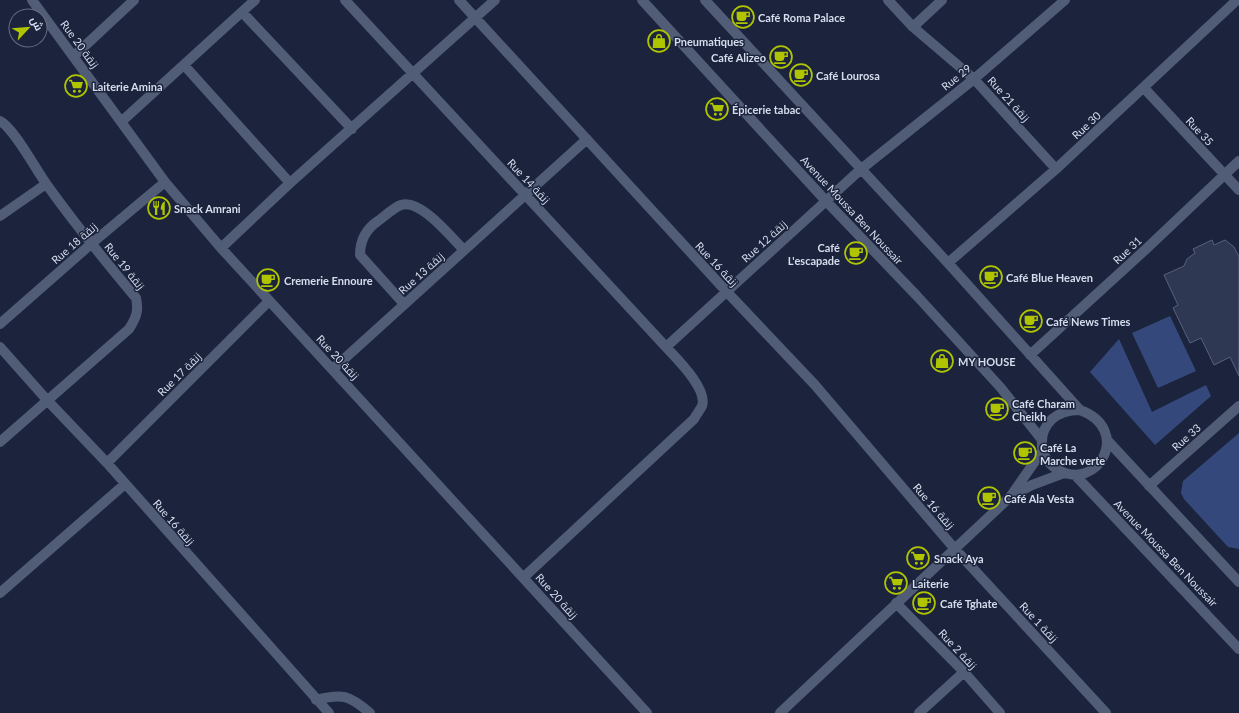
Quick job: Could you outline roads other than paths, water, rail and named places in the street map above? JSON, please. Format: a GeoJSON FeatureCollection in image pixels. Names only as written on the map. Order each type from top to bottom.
{"type":"FeatureCollection","features":[{"type":"Feature","properties":{"kind":"street","name":"Rue 20 زنقة"},"geometry":{"type":"LineString","coordinates":[[32,0],[165,182],[221,248],[268,302],[333,369],[647,713]]}},
{"type":"Feature","properties":{"kind":"street"},"geometry":{"type":"LineString","coordinates":[[74,56],[134,0]]}},
{"type":"Feature","properties":{"kind":"street"},"geometry":{"type":"LineString","coordinates":[[121,122],[255,0]]}},
{"type":"Feature","properties":{"kind":"street","name":"Rue 14 زنقة"},"geometry":{"type":"LineString","coordinates":[[345,0],[666,347],[694,380],[702,393],[702,405],[694,419],[524,577]]}},
{"type":"Feature","properties":{"kind":"street","name":"Rue 16 زنقة"},"geometry":{"type":"LineString","coordinates":[[459,0],[815,386],[954,548]]}},
{"type":"Feature","properties":{"kind":"street"},"geometry":{"type":"LineString","coordinates":[[221,248],[290,183],[352,129],[494,0]]}},
{"type":"Feature","properties":{"kind":"street","name":"Avenue Moussa Ben Noussair"},"geometry":{"type":"LineString","coordinates":[[642,0],[826,201],[917,296],[1001,388],[1042,440]]}},
{"type":"Feature","properties":{"kind":"street"},"geometry":{"type":"LineString","coordinates":[[705,0],[860,170],[948,263],[1080,410]]}},
{"type":"Feature","properties":{"kind":"street","name":"Rue 21 زنقة"},"geometry":{"type":"LineString","coordinates":[[888,0],[913,27],[974,79],[1056,169]]}},
{"type":"Feature","properties":{"kind":"street"},"geometry":{"type":"LineString","coordinates":[[913,27],[942,0]]}},
{"type":"Feature","properties":{"kind":"street","name":"Rue 29"},"geometry":{"type":"LineString","coordinates":[[860,170],[974,79],[1066,0]]}},
{"type":"Feature","properties":{"kind":"street","name":"Rue 30"},"geometry":{"type":"LineString","coordinates":[[948,263],[1056,169],[1237,0]]}},
{"type":"Feature","properties":{"kind":"street"},"geometry":{"type":"LineString","coordinates":[[242,12],[352,129]]}},
{"type":"Feature","properties":{"kind":"street"},"geometry":{"type":"LineString","coordinates":[[184,65],[290,183]]}},
{"type":"Feature","properties":{"kind":"street","name":"Rue 35"},"geometry":{"type":"LineString","coordinates":[[1144,88],[1239,190]]}},
{"type":"Feature","properties":{"kind":"street","name":"Rue 19 زنقة"},"geometry":{"type":"LineString","coordinates":[[0,121],[4,123],[19,143],[46,184],[91,244],[136,298],[138,307],[137,316],[128,329],[47,400]]}},
{"type":"Feature","properties":{"kind":"street","name":"Rue 13 زنقة"},"geometry":{"type":"LineString","coordinates":[[333,369],[587,139]]}},
{"type":"Feature","properties":{"kind":"street","name":"Rue 31"},"geometry":{"type":"LineString","coordinates":[[1030,356],[1239,161]]}},
{"type":"Feature","properties":{"kind":"street","name":"Rue 12 زنقة"},"geometry":{"type":"LineString","coordinates":[[666,347],[860,170]]}},
{"type":"Feature","properties":{"kind":"street","name":"Rue 18 زنقة"},"geometry":{"type":"LineString","coordinates":[[0,324],[91,244],[165,182]]}},
{"type":"Feature","properties":{"kind":"street"},"geometry":{"type":"LineString","coordinates":[[2,210],[46,184]]}},
{"type":"Feature","properties":{"kind":"street"},"geometry":{"type":"LineString","coordinates":[[404,304],[360,255],[362,238],[374,224],[400,205],[409,204],[423,210],[464,250]]}},
{"type":"Feature","properties":{"kind":"street","name":"Rue 17 زنقة"},"geometry":{"type":"LineString","coordinates":[[107,463],[268,302]]}},
{"type":"Feature","properties":{"kind":"street","name":"Rue 16 زنقة"},"geometry":{"type":"LineString","coordinates":[[0,347],[47,400],[107,463],[329,713]]}},
{"type":"Feature","properties":{"kind":"street"},"geometry":{"type":"LineString","coordinates":[[0,442],[47,400]]}},
{"type":"Feature","properties":{"kind":"street","name":"Rue 33"},"geometry":{"type":"LineString","coordinates":[[1149,486],[1239,406]]}},
{"type":"Feature","properties":{"kind":"street"},"geometry":{"type":"LineString","coordinates":[[1069,410],[1080,410],[1090,414],[1098,420],[1104,429],[1107,440],[1106,450],[1102,460],[1095,468],[1085,473],[1075,475],[1064,473],[1054,468],[1047,460],[1043,450],[1042,440],[1044,429],[1050,420],[1069,410]]}},
{"type":"Feature","properties":{"kind":"street"},"geometry":{"type":"LineString","coordinates":[[1107,440],[1149,486],[1237,575]]}},
{"type":"Feature","properties":{"kind":"street"},"geometry":{"type":"LineString","coordinates":[[780,713],[1010,497],[1043,450]]}},
{"type":"Feature","properties":{"kind":"street"},"geometry":{"type":"LineString","coordinates":[[1010,497],[1032,485],[1064,473]]}},
{"type":"Feature","properties":{"kind":"street","name":"Avenue Moussa Ben Noussair"},"geometry":{"type":"LineString","coordinates":[[1075,475],[1239,649]]}},
{"type":"Feature","properties":{"kind":"street"},"geometry":{"type":"LineString","coordinates":[[0,593],[125,484]]}},
{"type":"Feature","properties":{"kind":"street","name":"Rue 1 زنقة"},"geometry":{"type":"LineString","coordinates":[[954,548],[1106,713]]}},
{"type":"Feature","properties":{"kind":"street","name":"Rue 2 زنقة"},"geometry":{"type":"LineString","coordinates":[[896,603],[964,672],[1000,713]]}},
{"type":"Feature","properties":{"kind":"street"},"geometry":{"type":"LineString","coordinates":[[919,713],[964,672]]}},
{"type":"Feature","properties":{"kind":"street"},"geometry":{"type":"LineString","coordinates":[[316,700],[333,696],[346,696],[370,713]]}},
{"type":"Feature","properties":{"kind":"place","name":"Café Roma Palace"},"geometry":{"type":"Point","coordinates":[743,17]}},
{"type":"Feature","properties":{"kind":"place","name":"Pneumatiques"},"geometry":{"type":"Point","coordinates":[659,41]}},
{"type":"Feature","properties":{"kind":"place","name":"Café Alizeo"},"geometry":{"type":"Point","coordinates":[781,57]}},
{"type":"Feature","properties":{"kind":"place","name":"Café Lourosa"},"geometry":{"type":"Point","coordinates":[801,75]}},
{"type":"Feature","properties":{"kind":"place","name":"Laiterie Amina"},"geometry":{"type":"Point","coordinates":[76,86]}},
{"type":"Feature","properties":{"kind":"place","name":"Épicerie tabac"},"geometry":{"type":"Point","coordinates":[717,109]}},
{"type":"Feature","properties":{"kind":"place","name":"Snack Amrani"},"geometry":{"type":"Point","coordinates":[159,208]}},
{"type":"Feature","properties":{"kind":"place","name":"Café L'escapade"},"geometry":{"type":"Point","coordinates":[856,253]}},
{"type":"Feature","properties":{"kind":"place","name":"Café Blue Heaven"},"geometry":{"type":"Point","coordinates":[991,277]}},
{"type":"Feature","properties":{"kind":"place","name":"Cremerie Ennoure"},"geometry":{"type":"Point","coordinates":[268,280]}},
{"type":"Feature","properties":{"kind":"place","name":"Café News Times"},"geometry":{"type":"Point","coordinates":[1031,321]}},
{"type":"Feature","properties":{"kind":"place","name":"MY HOUSE"},"geometry":{"type":"Point","coordinates":[942,361]}},
{"type":"Feature","properties":{"kind":"place","name":"Café Charam Cheikh"},"geometry":{"type":"Point","coordinates":[997,409]}},
{"type":"Feature","properties":{"kind":"place","name":"Café La Marche verte"},"geometry":{"type":"Point","coordinates":[1025,453]}},
{"type":"Feature","properties":{"kind":"place","name":"Café Ala Vesta"},"geometry":{"type":"Point","coordinates":[989,498]}},
{"type":"Feature","properties":{"kind":"place","name":"Snack Aya"},"geometry":{"type":"Point","coordinates":[918,558]}},
{"type":"Feature","properties":{"kind":"place","name":"Laiterie"},"geometry":{"type":"Point","coordinates":[896,583]}},
{"type":"Feature","properties":{"kind":"place","name":"Café Tghate"},"geometry":{"type":"Point","coordinates":[924,603]}}]}
